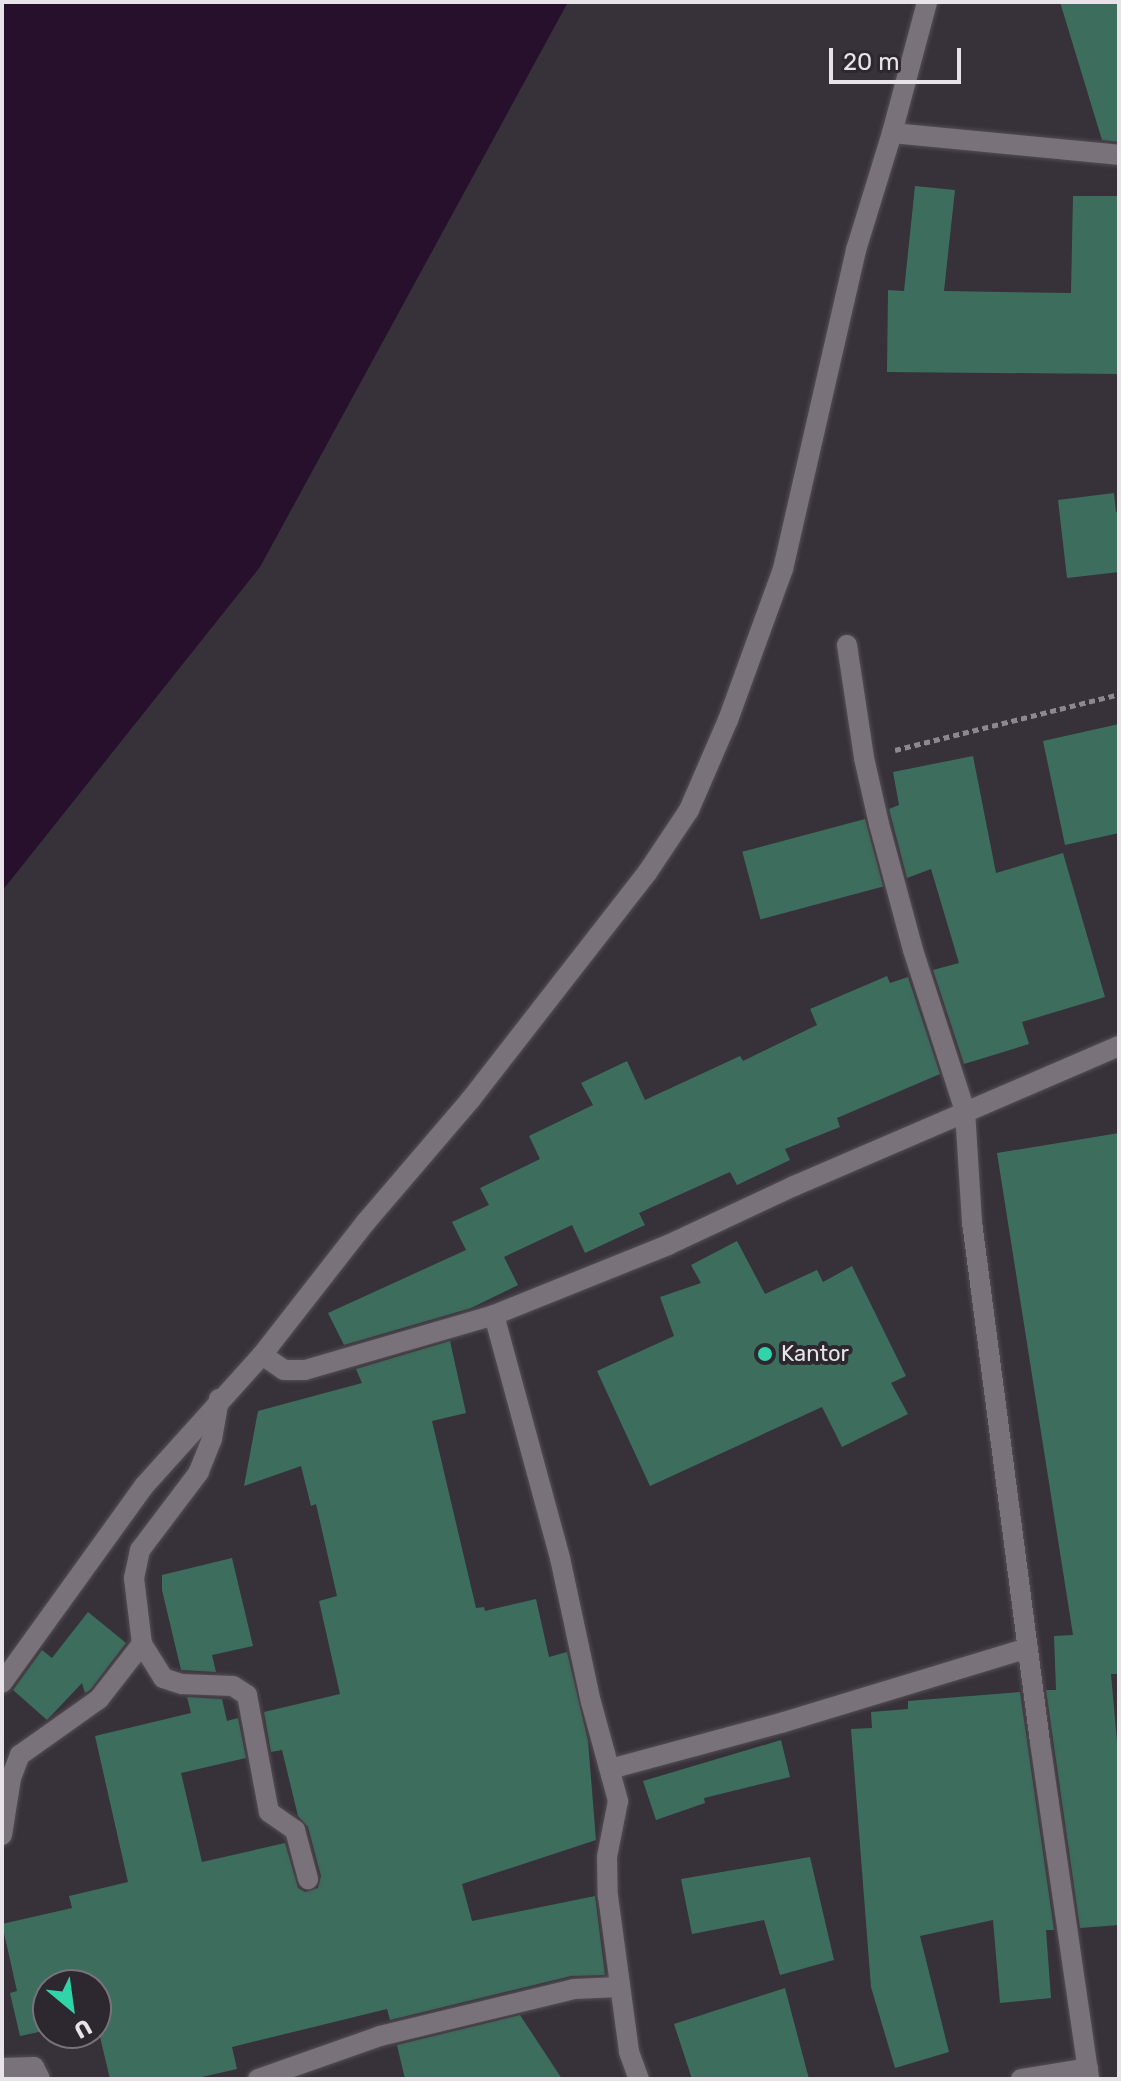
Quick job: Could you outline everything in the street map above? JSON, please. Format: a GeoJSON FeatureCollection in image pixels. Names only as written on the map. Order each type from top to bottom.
{"type":"FeatureCollection","features":[{"type":"Feature","properties":{"kind":"street"},"geometry":{"type":"LineString","coordinates":[[2,1683],[144,1486],[219,1399],[262,1355],[528,1028],[647,873],[689,810],[733,708],[783,569],[856,250],[892,133],[927,2]]}},
{"type":"Feature","properties":{"kind":"street"},"geometry":{"type":"LineString","coordinates":[[892,133],[1119,155]]}},
{"type":"Feature","properties":{"kind":"street"},"geometry":{"type":"LineString","coordinates":[[847,645],[864,758],[913,950],[965,1111],[972,1222],[1088,2074],[1021,2079]]}},
{"type":"Feature","properties":{"kind":"street"},"geometry":{"type":"LineString","coordinates":[[262,1355],[284,1370],[305,1370],[494,1315],[668,1245],[965,1111],[1119,1046]]}},
{"type":"Feature","properties":{"kind":"street"},"geometry":{"type":"LineString","coordinates":[[494,1315],[560,1558],[591,1702],[618,1801],[607,1857],[608,1896],[629,2052],[639,2079]]}},
{"type":"Feature","properties":{"kind":"street"},"geometry":{"type":"LineString","coordinates":[[219,1399],[212,1439],[199,1472],[140,1550],[134,1578],[142,1644],[163,1678],[182,1684],[233,1686],[247,1695],[269,1812],[295,1830],[308,1879]]}},
{"type":"Feature","properties":{"kind":"street"},"geometry":{"type":"LineString","coordinates":[[2,1835],[11,1778],[20,1755],[99,1699],[142,1644]]}},
{"type":"Feature","properties":{"kind":"street"},"geometry":{"type":"LineString","coordinates":[[610,1769],[781,1723],[1028,1648]]}},
{"type":"Feature","properties":{"kind":"street"},"geometry":{"type":"LineString","coordinates":[[258,2079],[380,2036],[574,1989],[620,1987]]}},
{"type":"Feature","properties":{"kind":"street"},"geometry":{"type":"LineString","coordinates":[[2,2068],[29,2066],[37,2070],[40,2079]]}},
{"type":"Feature","properties":{"kind":"path"},"geometry":{"type":"LineString","coordinates":[[864,758],[1119,694]]}},
{"type":"Feature","properties":{"kind":"shaded area"},"geometry":{"type":"Polygon","coordinates":[[[2,2],[568,2],[260,567],[2,891],[2,2]]]}},
{"type":"Feature","properties":{"kind":"building"},"geometry":{"type":"Polygon","coordinates":[[[1060,2],[1119,2],[1119,142],[1102,140],[1060,2]]]}},
{"type":"Feature","properties":{"kind":"building"},"geometry":{"type":"Polygon","coordinates":[[[915,186],[955,190],[944,291],[1071,293],[1073,196],[1119,196],[1119,374],[887,372],[888,290],[904,291],[915,186]]]}},
{"type":"Feature","properties":{"kind":"building"},"geometry":{"type":"Polygon","coordinates":[[[1114,493],[1116,512],[1119,511],[1119,572],[1067,578],[1058,500],[1114,493]]]}},
{"type":"Feature","properties":{"kind":"building"},"geometry":{"type":"Polygon","coordinates":[[[1119,724],[1119,833],[1065,845],[1043,741],[1119,724]]]}},
{"type":"Feature","properties":{"kind":"building"},"geometry":{"type":"Polygon","coordinates":[[[973,756],[996,873],[1063,853],[1105,997],[1022,1022],[1029,1044],[964,1064],[933,970],[959,963],[931,869],[907,878],[889,809],[899,805],[893,772],[973,756]]]}},
{"type":"Feature","properties":{"kind":"building"},"geometry":{"type":"Polygon","coordinates":[[[865,819],[883,887],[760,919],[742,852],[865,819]]]}},
{"type":"Feature","properties":{"kind":"building"},"geometry":{"type":"Polygon","coordinates":[[[887,976],[890,983],[908,977],[940,1074],[837,1118],[840,1127],[785,1149],[790,1160],[737,1185],[730,1172],[639,1213],[645,1225],[585,1253],[572,1225],[504,1257],[518,1285],[471,1308],[344,1345],[328,1313],[466,1250],[452,1222],[489,1205],[480,1188],[540,1159],[529,1136],[593,1105],[581,1083],[627,1061],[645,1100],[740,1056],[743,1061],[817,1025],[810,1009],[887,976]]]}},
{"type":"Feature","properties":{"kind":"building"},"geometry":{"type":"Polygon","coordinates":[[[1119,1133],[1119,1674],[1111,1674],[1119,1764],[1119,1925],[1080,1928],[1046,1690],[1056,1690],[1054,1636],[1073,1635],[997,1153],[1119,1133]]]}},
{"type":"Feature","properties":{"kind":"building","name":"Kantor"},"geometry":{"type":"Polygon","coordinates":[[[737,1241],[765,1294],[817,1270],[823,1282],[852,1266],[906,1376],[891,1383],[908,1414],[842,1447],[822,1407],[650,1486],[597,1371],[674,1336],[660,1297],[701,1283],[691,1265],[737,1241]]]}},
{"type":"Feature","properties":{"kind":"building"},"geometry":{"type":"Polygon","coordinates":[[[450,1341],[466,1413],[432,1421],[476,1608],[484,1607],[485,1611],[536,1599],[549,1657],[567,1652],[588,1741],[596,1840],[462,1884],[472,1921],[595,1896],[605,1975],[571,1976],[390,2020],[387,2009],[232,2047],[237,2069],[193,2079],[110,2079],[103,2049],[112,2049],[112,1969],[32,1969],[32,2033],[20,2036],[10,1993],[17,1991],[2,1924],[72,1908],[69,1896],[128,1882],[95,1736],[191,1713],[187,1697],[222,1699],[227,1721],[238,1718],[246,1758],[181,1773],[202,1862],[285,1843],[298,1888],[305,1892],[318,1888],[321,1876],[308,1827],[298,1816],[282,1750],[271,1752],[264,1712],[340,1694],[319,1601],[337,1596],[316,1504],[311,1506],[301,1466],[244,1486],[258,1411],[362,1383],[356,1369],[450,1341]]]}},
{"type":"Feature","properties":{"kind":"building"},"geometry":{"type":"Polygon","coordinates":[[[232,1558],[253,1646],[212,1655],[216,1672],[181,1670],[162,1590],[162,1575],[232,1558]]]}},
{"type":"Feature","properties":{"kind":"building"},"geometry":{"type":"Polygon","coordinates":[[[88,1612],[126,1643],[90,1690],[85,1693],[82,1683],[47,1720],[13,1690],[42,1650],[52,1658],[88,1612]]]}},
{"type":"Feature","properties":{"kind":"building"},"geometry":{"type":"Polygon","coordinates":[[[1020,1692],[1054,1930],[1046,1930],[1051,1998],[1000,2003],[993,1920],[920,1936],[949,2052],[895,2068],[871,1987],[851,1729],[872,1728],[871,1712],[908,1709],[908,1701],[1020,1692]]]}},
{"type":"Feature","properties":{"kind":"building"},"geometry":{"type":"Polygon","coordinates":[[[781,1740],[790,1777],[704,1798],[705,1803],[656,1820],[643,1781],[781,1740]]]}},
{"type":"Feature","properties":{"kind":"building"},"geometry":{"type":"Polygon","coordinates":[[[810,1857],[834,1960],[780,1975],[764,1920],[692,1934],[681,1879],[810,1857]]]}},
{"type":"Feature","properties":{"kind":"building"},"geometry":{"type":"Polygon","coordinates":[[[785,1988],[809,2079],[692,2079],[674,2024],[785,1988]]]}},
{"type":"Feature","properties":{"kind":"building"},"geometry":{"type":"Polygon","coordinates":[[[520,2015],[562,2079],[405,2079],[397,2045],[520,2015]]]}},
{"type":"Feature","properties":{"kind":"place","name":"Kantor"},"geometry":{"type":"Point","coordinates":[765,1354]}}]}
